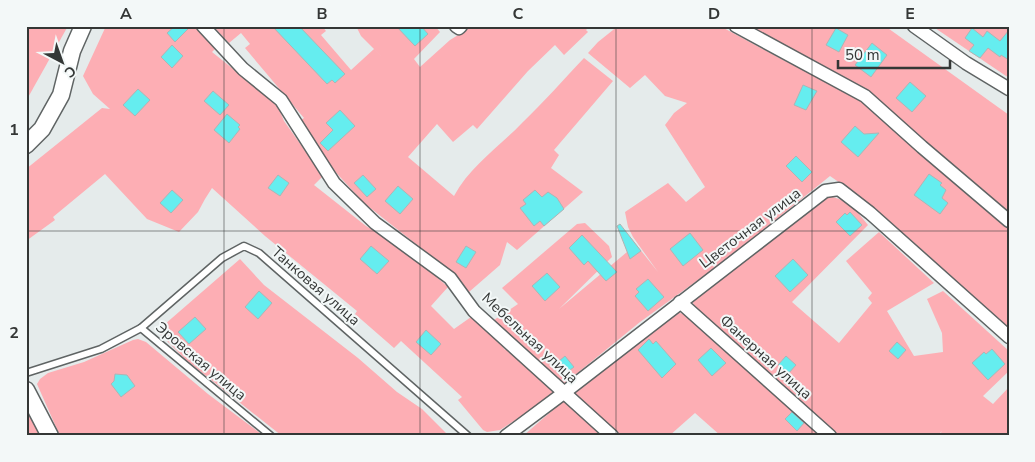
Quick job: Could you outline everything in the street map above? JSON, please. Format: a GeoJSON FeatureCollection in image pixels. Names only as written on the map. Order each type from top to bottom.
{"type":"FeatureCollection","features":[{"type":"Feature","properties":{"kind":"street"},"geometry":{"type":"LineString","coordinates":[[26,145],[42,130],[61,95],[72,51],[83,26]]}},
{"type":"Feature","properties":{"kind":"street","name":"Мебельная улица"},"geometry":{"type":"LineString","coordinates":[[203,26],[243,69],[281,100],[334,183],[375,223],[450,278],[474,311],[612,436]]}},
{"type":"Feature","properties":{"kind":"street"},"geometry":{"type":"LineString","coordinates":[[456,26],[459,28],[461,26]]}},
{"type":"Feature","properties":{"kind":"street"},"geometry":{"type":"LineString","coordinates":[[736,26],[865,96],[1009,221]]}},
{"type":"Feature","properties":{"kind":"street"},"geometry":{"type":"LineString","coordinates":[[914,26],[966,63],[1009,89]]}},
{"type":"Feature","properties":{"kind":"street","name":"Цветочная улица"},"geometry":{"type":"LineString","coordinates":[[506,436],[825,191],[839,189],[870,213],[1009,337]]}},
{"type":"Feature","properties":{"kind":"street","name":"Фанерная улица"},"geometry":{"type":"LineString","coordinates":[[680,302],[830,436]]}},
{"type":"Feature","properties":{"kind":"street"},"geometry":{"type":"LineString","coordinates":[[26,390],[50,436]]}},
{"type":"Feature","properties":{"kind":"lane","name":"Танковая улица"},"geometry":{"type":"LineString","coordinates":[[141,328],[222,258],[244,246],[259,253],[468,436]]}},
{"type":"Feature","properties":{"kind":"lane","name":"Эровская улица"},"geometry":{"type":"LineString","coordinates":[[26,373],[101,349],[141,328],[271,436]]}},
{"type":"Feature","properties":{"kind":"shaded area"},"geometry":{"type":"Polygon","coordinates":[[[26,26],[68,26],[26,101],[26,26]]]}},
{"type":"Feature","properties":{"kind":"shaded area"},"geometry":{"type":"Polygon","coordinates":[[[106,26],[197,26],[216,48],[212,52],[277,104],[284,121],[323,176],[314,185],[366,226],[406,250],[448,287],[431,306],[454,329],[481,310],[490,328],[505,350],[513,344],[491,322],[518,304],[502,288],[577,224],[585,223],[609,246],[612,257],[559,309],[627,252],[625,246],[631,238],[658,272],[633,237],[628,227],[625,212],[668,183],[686,202],[705,187],[665,125],[674,113],[687,103],[665,96],[645,75],[630,88],[588,53],[618,26],[720,26],[785,61],[853,93],[1009,227],[1009,330],[900,230],[830,176],[727,259],[640,322],[537,406],[500,430],[487,432],[483,430],[458,400],[462,397],[401,341],[394,348],[355,314],[357,311],[265,236],[212,188],[198,212],[179,232],[147,219],[105,174],[53,217],[55,220],[26,241],[26,169],[102,108],[110,109],[93,94],[83,76],[106,26]]]}},
{"type":"Feature","properties":{"kind":"shaded area"},"geometry":{"type":"Polygon","coordinates":[[[213,26],[322,26],[326,31],[321,35],[351,70],[374,49],[361,36],[356,26],[435,26],[440,32],[414,59],[420,67],[450,40],[473,26],[590,26],[586,30],[588,32],[564,55],[555,45],[528,71],[477,129],[473,125],[453,142],[437,124],[408,157],[454,196],[476,166],[530,115],[584,58],[613,81],[554,150],[559,155],[551,168],[583,192],[517,250],[507,242],[500,265],[469,292],[454,280],[450,271],[364,203],[329,165],[297,123],[304,118],[245,48],[250,44],[241,33],[229,43],[213,26]]]}},
{"type":"Feature","properties":{"kind":"shaded area"},"geometry":{"type":"Polygon","coordinates":[[[744,26],[885,26],[1009,115],[1009,212],[921,139],[874,95],[839,74],[800,58],[744,26]]]}},
{"type":"Feature","properties":{"kind":"shaded area"},"geometry":{"type":"Polygon","coordinates":[[[932,26],[1009,26],[1009,78],[932,26]]]}},
{"type":"Feature","properties":{"kind":"shaded area"},"geometry":{"type":"Polygon","coordinates":[[[828,196],[841,200],[851,206],[868,225],[792,302],[839,343],[872,303],[868,298],[872,293],[846,261],[879,232],[934,283],[887,311],[914,356],[943,352],[942,333],[927,299],[943,291],[1009,351],[1009,371],[983,396],[993,404],[1009,387],[1009,436],[939,436],[942,431],[937,436],[838,436],[695,308],[693,298],[828,196]]]}},
{"type":"Feature","properties":{"kind":"shaded area"},"geometry":{"type":"Polygon","coordinates":[[[240,259],[264,285],[358,358],[397,392],[422,409],[449,436],[282,436],[186,360],[157,331],[240,259]]]}},
{"type":"Feature","properties":{"kind":"shaded area"},"geometry":{"type":"Polygon","coordinates":[[[674,312],[685,314],[823,436],[721,436],[695,413],[669,436],[619,436],[579,400],[574,392],[674,312]]]}},
{"type":"Feature","properties":{"kind":"shaded area"},"geometry":{"type":"Polygon","coordinates":[[[138,339],[146,342],[208,394],[264,436],[60,436],[37,384],[40,379],[48,373],[84,362],[138,339]]]}},
{"type":"Feature","properties":{"kind":"shaded area"},"geometry":{"type":"Polygon","coordinates":[[[563,401],[601,433],[604,436],[523,436],[563,401]]]}},
{"type":"Feature","properties":{"kind":"shaded area"},"geometry":{"type":"Polygon","coordinates":[[[26,409],[40,436],[26,436],[26,409]]]}},
{"type":"Feature","properties":{"kind":"building"},"geometry":{"type":"Polygon","coordinates":[[[175,26],[191,26],[175,42],[167,33],[175,26]]]}},
{"type":"Feature","properties":{"kind":"building"},"geometry":{"type":"Polygon","coordinates":[[[272,26],[299,26],[345,74],[335,83],[332,80],[327,84],[272,26]]]}},
{"type":"Feature","properties":{"kind":"building"},"geometry":{"type":"Polygon","coordinates":[[[396,26],[421,26],[428,34],[415,46],[396,26]]]}},
{"type":"Feature","properties":{"kind":"building"},"geometry":{"type":"Polygon","coordinates":[[[836,28],[848,35],[839,52],[826,45],[836,28]]]}},
{"type":"Feature","properties":{"kind":"building"},"geometry":{"type":"Polygon","coordinates":[[[972,28],[983,37],[987,31],[1000,41],[1009,30],[1009,60],[1001,55],[1000,57],[988,48],[980,58],[969,51],[974,45],[965,38],[972,28]]]}},
{"type":"Feature","properties":{"kind":"building"},"geometry":{"type":"Polygon","coordinates":[[[872,43],[887,55],[871,77],[855,65],[872,43]]]}},
{"type":"Feature","properties":{"kind":"building"},"geometry":{"type":"Polygon","coordinates":[[[172,45],[183,56],[172,68],[161,57],[172,45]]]}},
{"type":"Feature","properties":{"kind":"building"},"geometry":{"type":"Polygon","coordinates":[[[910,82],[926,96],[912,112],[896,98],[910,82]]]}},
{"type":"Feature","properties":{"kind":"building"},"geometry":{"type":"Polygon","coordinates":[[[803,85],[817,91],[806,110],[794,105],[803,85]]]}},
{"type":"Feature","properties":{"kind":"building"},"geometry":{"type":"Polygon","coordinates":[[[138,89],[150,100],[135,116],[123,105],[138,89]]]}},
{"type":"Feature","properties":{"kind":"building"},"geometry":{"type":"Polygon","coordinates":[[[213,91],[229,105],[220,115],[204,101],[213,91]]]}},
{"type":"Feature","properties":{"kind":"building"},"geometry":{"type":"Polygon","coordinates":[[[340,110],[355,126],[328,151],[320,143],[333,130],[326,123],[340,110]]]}},
{"type":"Feature","properties":{"kind":"building"},"geometry":{"type":"Polygon","coordinates":[[[227,114],[240,125],[238,127],[240,129],[229,143],[214,130],[227,114]]]}},
{"type":"Feature","properties":{"kind":"building"},"geometry":{"type":"Polygon","coordinates":[[[855,126],[864,134],[879,133],[858,157],[841,142],[855,126]]]}},
{"type":"Feature","properties":{"kind":"building"},"geometry":{"type":"Polygon","coordinates":[[[796,156],[812,172],[802,182],[786,166],[796,156]]]}},
{"type":"Feature","properties":{"kind":"building"},"geometry":{"type":"Polygon","coordinates":[[[929,174],[942,183],[940,185],[946,190],[942,198],[948,203],[940,214],[914,195],[929,174]]]}},
{"type":"Feature","properties":{"kind":"building"},"geometry":{"type":"Polygon","coordinates":[[[278,175],[289,183],[280,196],[268,188],[278,175]]]}},
{"type":"Feature","properties":{"kind":"building"},"geometry":{"type":"Polygon","coordinates":[[[363,175],[376,189],[367,197],[354,183],[363,175]]]}},
{"type":"Feature","properties":{"kind":"building"},"geometry":{"type":"Polygon","coordinates":[[[398,186],[413,199],[400,214],[385,201],[398,186]]]}},
{"type":"Feature","properties":{"kind":"building"},"geometry":{"type":"Polygon","coordinates":[[[172,190],[183,200],[171,213],[160,203],[172,190]]]}},
{"type":"Feature","properties":{"kind":"building"},"geometry":{"type":"Polygon","coordinates":[[[535,190],[542,197],[548,192],[557,198],[564,209],[544,226],[540,221],[534,226],[520,208],[526,204],[523,200],[535,190]]]}},
{"type":"Feature","properties":{"kind":"building"},"geometry":{"type":"Polygon","coordinates":[[[850,212],[862,225],[850,236],[836,222],[845,213],[847,215],[850,212]]]}},
{"type":"Feature","properties":{"kind":"building"},"geometry":{"type":"Polygon","coordinates":[[[620,224],[641,251],[630,259],[617,226],[620,224]]]}},
{"type":"Feature","properties":{"kind":"building"},"geometry":{"type":"Polygon","coordinates":[[[690,233],[703,250],[683,266],[670,249],[690,233]]]}},
{"type":"Feature","properties":{"kind":"building"},"geometry":{"type":"Polygon","coordinates":[[[582,235],[617,272],[606,281],[588,261],[584,265],[569,248],[582,235]]]}},
{"type":"Feature","properties":{"kind":"building"},"geometry":{"type":"Polygon","coordinates":[[[371,246],[389,261],[377,274],[360,259],[371,246]]]}},
{"type":"Feature","properties":{"kind":"building"},"geometry":{"type":"Polygon","coordinates":[[[466,246],[476,252],[466,268],[456,262],[466,246]]]}},
{"type":"Feature","properties":{"kind":"building"},"geometry":{"type":"Polygon","coordinates":[[[793,259],[808,275],[790,292],[775,276],[793,259]]]}},
{"type":"Feature","properties":{"kind":"building"},"geometry":{"type":"Polygon","coordinates":[[[547,273],[560,287],[545,301],[532,286],[547,273]]]}},
{"type":"Feature","properties":{"kind":"building"},"geometry":{"type":"Polygon","coordinates":[[[648,279],[664,297],[648,311],[635,296],[639,292],[636,289],[648,279]]]}},
{"type":"Feature","properties":{"kind":"building"},"geometry":{"type":"Polygon","coordinates":[[[259,291],[272,303],[258,319],[245,307],[259,291]]]}},
{"type":"Feature","properties":{"kind":"building"},"geometry":{"type":"Polygon","coordinates":[[[195,317],[206,329],[189,344],[178,332],[195,317]]]}},
{"type":"Feature","properties":{"kind":"building"},"geometry":{"type":"Polygon","coordinates":[[[426,330],[441,344],[431,355],[416,342],[426,330]]]}},
{"type":"Feature","properties":{"kind":"building"},"geometry":{"type":"Polygon","coordinates":[[[649,339],[653,344],[656,341],[676,364],[662,378],[638,350],[649,339]]]}},
{"type":"Feature","properties":{"kind":"building"},"geometry":{"type":"Polygon","coordinates":[[[897,342],[906,350],[898,359],[889,351],[897,342]]]}},
{"type":"Feature","properties":{"kind":"building"},"geometry":{"type":"Polygon","coordinates":[[[711,348],[726,363],[712,376],[698,360],[711,348]]]}},
{"type":"Feature","properties":{"kind":"building"},"geometry":{"type":"Polygon","coordinates":[[[992,349],[1005,364],[988,380],[972,363],[984,352],[986,354],[992,349]]]}},
{"type":"Feature","properties":{"kind":"building"},"geometry":{"type":"Polygon","coordinates":[[[565,356],[574,367],[562,376],[553,366],[565,356]]]}},
{"type":"Feature","properties":{"kind":"building"},"geometry":{"type":"Polygon","coordinates":[[[786,356],[796,365],[788,374],[778,365],[786,356]]]}},
{"type":"Feature","properties":{"kind":"building"},"geometry":{"type":"Polygon","coordinates":[[[115,374],[127,375],[135,386],[121,397],[111,384],[114,381],[115,374]]]}},
{"type":"Feature","properties":{"kind":"building"},"geometry":{"type":"Polygon","coordinates":[[[792,412],[804,423],[797,431],[785,419],[792,412]]]}}]}
